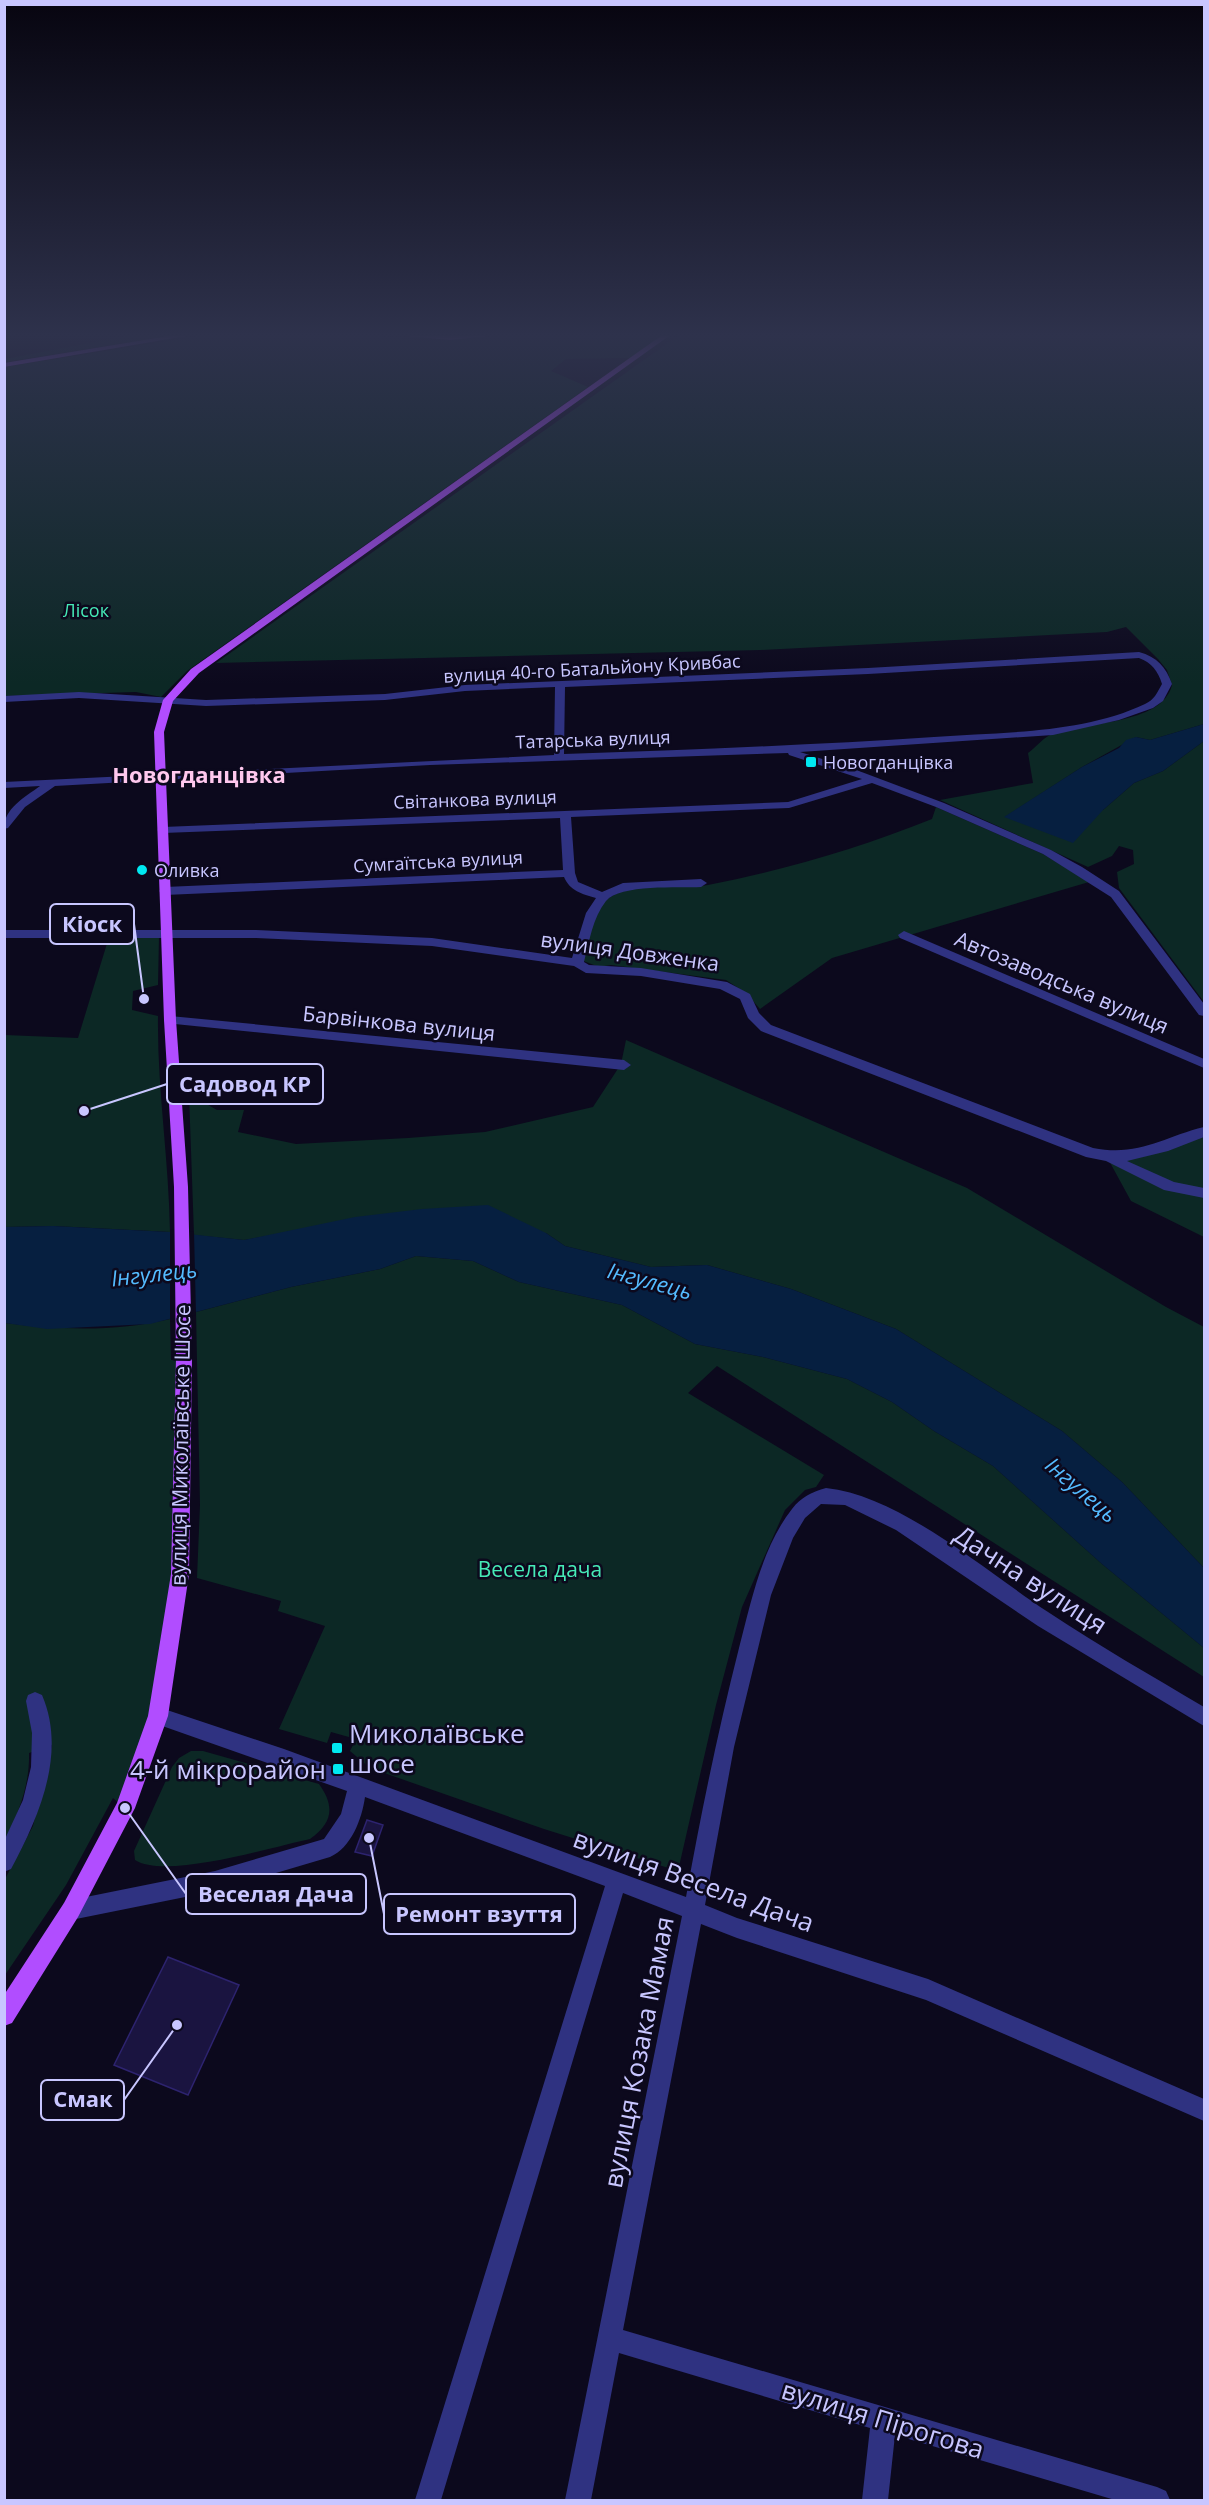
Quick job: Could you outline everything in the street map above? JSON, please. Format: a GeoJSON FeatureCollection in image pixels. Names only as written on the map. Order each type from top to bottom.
{"type":"FeatureCollection","features":[{"type":"Feature","properties":{"kind":"main road","name":"вулиця Миколаївське Шосе"},"geometry":{"type":"LineString","coordinates":[[4,2015],[71,1910],[125,1808],[158,1716],[180,1574],[184,1358],[181,1187],[170,1020],[159,732],[161,716],[168,700],[195,671],[506,450]]}},
{"type":"Feature","properties":{"kind":"street","name":"вулиця 40-го Батальйону Кривбас"},"geometry":{"type":"LineString","coordinates":[[4,699],[79,695],[206,703],[373,697],[465,688],[560,686],[1139,655],[1150,658],[1156,664],[1167,684]]}},
{"type":"Feature","properties":{"kind":"street","name":"Татарська вулиця"},"geometry":{"type":"LineString","coordinates":[[4,785],[559,757],[779,750],[1053,732],[1125,715],[1149,706],[1159,699],[1167,684]]}},
{"type":"Feature","properties":{"kind":"street"},"geometry":{"type":"LineString","coordinates":[[559,757],[560,686]]}},
{"type":"Feature","properties":{"kind":"street"},"geometry":{"type":"LineString","coordinates":[[779,750],[816,759],[940,805],[1047,852],[1115,894],[1204,1012]]}},
{"type":"Feature","properties":{"kind":"street","name":"Світанкова вулиця"},"geometry":{"type":"LineString","coordinates":[[163,830],[789,805],[872,780]]}},
{"type":"Feature","properties":{"kind":"street"},"geometry":{"type":"LineString","coordinates":[[4,826],[32,795],[53,782]]}},
{"type":"Feature","properties":{"kind":"street"},"geometry":{"type":"LineString","coordinates":[[565,813],[569,873],[573,884],[587,892],[603,896]]}},
{"type":"Feature","properties":{"kind":"street","name":"Сумгаїтська вулиця"},"geometry":{"type":"LineString","coordinates":[[165,891],[569,873]]}},
{"type":"Feature","properties":{"kind":"street"},"geometry":{"type":"LineString","coordinates":[[577,963],[592,913],[603,896],[623,887],[701,883]]}},
{"type":"Feature","properties":{"kind":"street","name":"вулиця Довженка"},"geometry":{"type":"LineString","coordinates":[[4,934],[256,934],[432,942],[577,963],[586,969],[641,972],[723,985],[745,998],[753,1015],[766,1028],[1107,1157],[1124,1158],[1149,1152],[1204,1132]]}},
{"type":"Feature","properties":{"kind":"street","name":"Автозаводська вулиця"},"geometry":{"type":"LineString","coordinates":[[903,935],[1204,1064]]}},
{"type":"Feature","properties":{"kind":"street","name":"Барвінкова вулиця"},"geometry":{"type":"LineString","coordinates":[[170,1020],[624,1065]]}},
{"type":"Feature","properties":{"kind":"street"},"geometry":{"type":"LineString","coordinates":[[1107,1157],[1161,1184],[1180,1191],[1204,1193]]}},
{"type":"Feature","properties":{"kind":"street","name":"Дачна вулиця"},"geometry":{"type":"LineString","coordinates":[[825,1495],[836,1495],[861,1503],[912,1532],[1041,1618],[1204,1717]]}},
{"type":"Feature","properties":{"kind":"street","name":"вулиця Козака Мамая"},"geometry":{"type":"LineString","coordinates":[[578,2500],[694,1910],[715,1786],[759,1605],[774,1560],[799,1512],[812,1499],[825,1495]]}},
{"type":"Feature","properties":{"kind":"street"},"geometry":{"type":"LineString","coordinates":[[4,1862],[24,1825],[39,1774],[42,1732],[35,1701]]}},
{"type":"Feature","properties":{"kind":"street","name":"вулиця Весела Дача"},"geometry":{"type":"LineString","coordinates":[[158,1716],[357,1785],[737,1928],[928,1990],[1204,2110]]}},
{"type":"Feature","properties":{"kind":"street"},"geometry":{"type":"LineString","coordinates":[[71,1910],[215,1881],[330,1847],[342,1836],[356,1800],[357,1785]]}},
{"type":"Feature","properties":{"kind":"street"},"geometry":{"type":"LineString","coordinates":[[428,2500],[617,1881]]}},
{"type":"Feature","properties":{"kind":"street","name":"вулиця Пірогова"},"geometry":{"type":"LineString","coordinates":[[609,2338],[1157,2500]]}},
{"type":"Feature","properties":{"kind":"street"},"geometry":{"type":"LineString","coordinates":[[875,2500],[884,2419]]}},
{"type":"Feature","properties":{"kind":"green space","name":"Лісок"},"geometry":{"type":"Polygon","coordinates":[[[5,450],[499,450],[187,671],[161,697],[136,692],[5,696],[5,450]]]}},
{"type":"Feature","properties":{"kind":"green space"},"geometry":{"type":"Polygon","coordinates":[[[517,450],[1204,450],[1204,724],[1150,740],[1136,737],[1082,767],[1005,817],[1103,810],[1134,783],[1163,771],[1204,741],[1204,1002],[1119,888],[1117,872],[1134,864],[1133,850],[1119,846],[1112,856],[1088,867],[940,800],[1033,783],[1028,753],[1050,735],[1137,715],[1153,708],[1165,698],[1172,685],[1167,670],[1126,627],[1107,632],[761,650],[216,663],[517,450]]]}},
{"type":"Feature","properties":{"kind":"green space"},"geometry":{"type":"Polygon","coordinates":[[[936,807],[1043,854],[1089,882],[832,958],[760,1009],[746,993],[726,980],[611,965],[599,967],[581,960],[591,926],[599,909],[609,898],[620,892],[645,887],[696,887],[793,865],[850,849],[932,819],[936,807]]]}},
{"type":"Feature","properties":{"kind":"green space"},"geometry":{"type":"Polygon","coordinates":[[[109,937],[159,937],[158,985],[133,991],[132,1010],[158,1016],[159,1070],[170,1232],[53,1226],[5,1227],[5,1035],[78,1038],[109,937]]]}},
{"type":"Feature","properties":{"kind":"green space"},"geometry":{"type":"Polygon","coordinates":[[[626,1040],[967,1188],[1166,1307],[1204,1327],[1204,1568],[1122,1482],[1062,1431],[896,1329],[791,1289],[707,1265],[651,1267],[565,1246],[546,1233],[296,1231],[244,1240],[194,1235],[189,1094],[217,1110],[244,1110],[238,1132],[296,1144],[485,1132],[593,1107],[621,1064],[626,1040]]]}},
{"type":"Feature","properties":{"kind":"green space"},"geometry":{"type":"Polygon","coordinates":[[[1204,1132],[1204,1237],[1131,1201],[1107,1157],[1149,1152],[1204,1132]]]}},
{"type":"Feature","properties":{"kind":"green space","name":"Весела дача"},"geometry":{"type":"Polygon","coordinates":[[[416,1256],[473,1261],[519,1282],[622,1305],[695,1344],[763,1357],[847,1379],[892,1402],[934,1431],[993,1466],[1102,1564],[1204,1648],[1204,1677],[717,1366],[688,1393],[824,1475],[816,1487],[805,1490],[785,1510],[742,1607],[716,1705],[678,1871],[544,1829],[370,1768],[350,1751],[356,1739],[331,1732],[327,1743],[279,1729],[325,1626],[278,1611],[281,1601],[197,1578],[200,1505],[196,1312],[291,1287],[380,1269],[416,1256]]]}},
{"type":"Feature","properties":{"kind":"green space"},"geometry":{"type":"Polygon","coordinates":[[[170,1319],[171,1360],[184,1358],[171,1644],[125,1808],[113,1798],[66,1885],[5,1975],[5,1879],[33,1826],[52,1745],[29,1753],[28,1775],[23,1798],[5,1839],[5,1323],[46,1327],[109,1328],[170,1319]]]}},
{"type":"Feature","properties":{"kind":"green space"},"geometry":{"type":"Polygon","coordinates":[[[191,1751],[203,1751],[319,1784],[328,1800],[327,1820],[318,1833],[310,1839],[220,1860],[170,1866],[150,1865],[135,1860],[134,1851],[172,1767],[179,1758],[191,1751]]]}},
{"type":"Feature","properties":{"kind":"water"},"geometry":{"type":"Polygon","coordinates":[[[1204,724],[1204,741],[1163,771],[1134,783],[1103,810],[1073,843],[1004,817],[1082,767],[1119,748],[1126,740],[1136,737],[1150,740],[1204,724]]]}},
{"type":"Feature","properties":{"kind":"water","name":"Інгулець"},"geometry":{"type":"Polygon","coordinates":[[[488,1205],[546,1233],[565,1246],[651,1267],[707,1265],[791,1289],[896,1329],[1062,1431],[1122,1482],[1204,1568],[1204,1648],[1102,1564],[993,1466],[934,1431],[892,1402],[847,1379],[763,1357],[695,1344],[622,1305],[519,1282],[473,1261],[416,1256],[380,1269],[291,1287],[150,1324],[47,1329],[5,1323],[4,1227],[53,1226],[170,1232],[244,1240],[355,1217],[422,1209],[488,1205]]]}},
{"type":"Feature","properties":{"kind":"pier"},"geometry":{"type":"Polygon","coordinates":[[[170,1229],[194,1232],[196,1315],[170,1322],[170,1229]]]}},
{"type":"Feature","properties":{"kind":"building"},"geometry":{"type":"Polygon","coordinates":[[[367,1820],[383,1825],[372,1856],[355,1852],[367,1820]]]}},
{"type":"Feature","properties":{"kind":"building"},"geometry":{"type":"Polygon","coordinates":[[[168,1957],[239,1985],[188,2095],[114,2065],[168,1957]]]}},
{"type":"Feature","properties":{"kind":"place","name":"Новогданцівка"},"geometry":{"type":"Point","coordinates":[811,762]}},
{"type":"Feature","properties":{"kind":"place","name":"Оливка"},"geometry":{"type":"Point","coordinates":[142,870]}},
{"type":"Feature","properties":{"kind":"place","name":"Кіоск"},"geometry":{"type":"Point","coordinates":[144,999]}},
{"type":"Feature","properties":{"kind":"place","name":"Садовод КР"},"geometry":{"type":"Point","coordinates":[84,1111]}},
{"type":"Feature","properties":{"kind":"place","name":"Миколаївське шосе"},"geometry":{"type":"Point","coordinates":[337,1748]}},
{"type":"Feature","properties":{"kind":"place","name":"4-й мікрорайон"},"geometry":{"type":"Point","coordinates":[338,1769]}},
{"type":"Feature","properties":{"kind":"place","name":"Веселая Дача"},"geometry":{"type":"Point","coordinates":[125,1808]}},
{"type":"Feature","properties":{"kind":"place","name":"Ремонт взуття"},"geometry":{"type":"Point","coordinates":[369,1838]}},
{"type":"Feature","properties":{"kind":"place","name":"Смак"},"geometry":{"type":"Point","coordinates":[177,2025]}},
{"type":"Feature","properties":{"kind":"district","name":"Новогданцівка"},"geometry":{"type":"Point","coordinates":[199,774]}}]}
